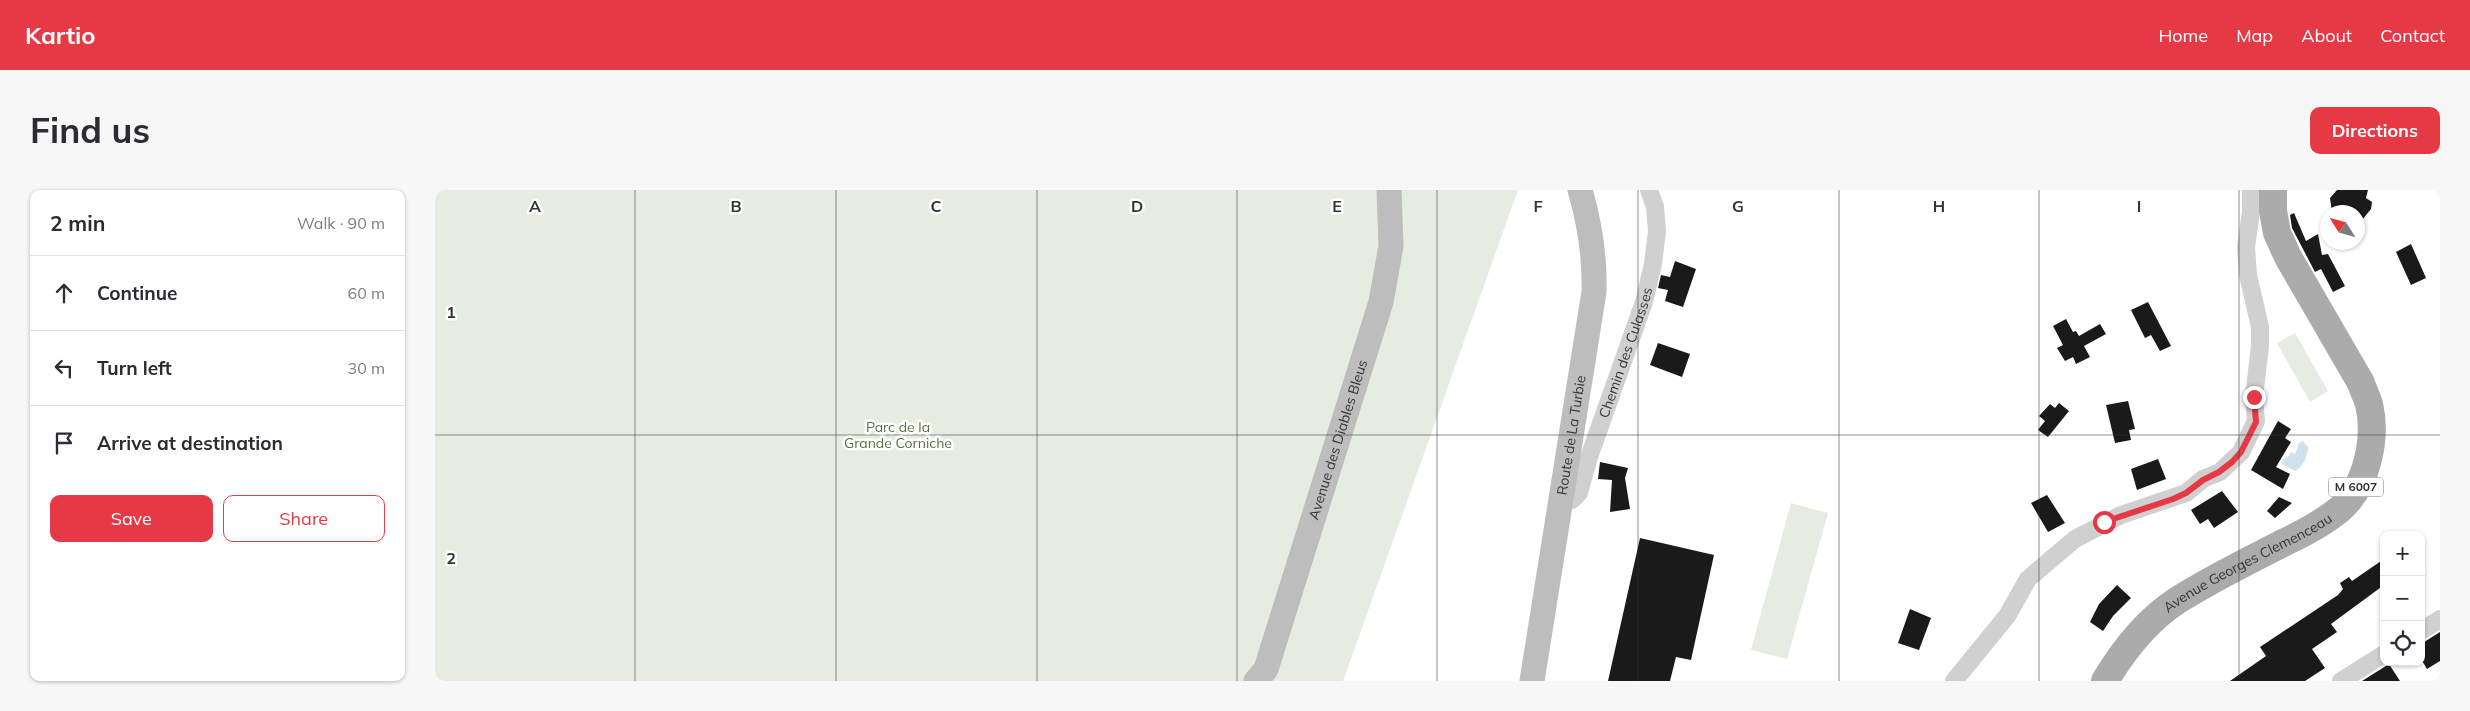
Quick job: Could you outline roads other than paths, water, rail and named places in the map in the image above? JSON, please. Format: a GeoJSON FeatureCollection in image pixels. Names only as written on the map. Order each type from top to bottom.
{"type":"FeatureCollection","features":[{"type":"Feature","properties":{"kind":"main road","name":"Avenue des Diables Bleus"},"geometry":{"type":"LineString","coordinates":[[1256,681],[1266,669],[1381,302],[1391,246],[1389,190]]}},
{"type":"Feature","properties":{"kind":"main road","name":"Route de La Turbie"},"geometry":{"type":"LineString","coordinates":[[1532,681],[1594,292],[1595,262],[1590,227],[1580,190]]}},
{"type":"Feature","properties":{"kind":"main road","name":"Avenue Georges Clemenceau"},"geometry":{"type":"LineString","coordinates":[[2105,681],[2120,656],[2156,616],[2201,586],[2321,524],[2341,508],[2355,490],[2365,469],[2371,447],[2369,404],[2361,383],[2281,241],[2273,211],[2273,190]]}},
{"type":"Feature","properties":{"kind":"street","name":"Chemin des Culasses"},"geometry":{"type":"LineString","coordinates":[[1561,500],[1572,500],[1579,492],[1588,460],[1644,302],[1653,264],[1657,231],[1655,207],[1649,190]]}},
{"type":"Feature","properties":{"kind":"street"},"geometry":{"type":"LineString","coordinates":[[1954,681],[2007,616],[2028,579],[2075,539],[2121,515],[2186,493],[2203,480],[2219,472],[2241,452],[2256,422],[2254,397],[2260,346],[2260,327],[2248,275],[2247,257],[2251,190]]}},
{"type":"Feature","properties":{"kind":"street"},"geometry":{"type":"LineString","coordinates":[[2425,628],[2440,619]]}},
{"type":"Feature","properties":{"kind":"street"},"geometry":{"type":"LineString","coordinates":[[2341,681],[2380,657]]}},
{"type":"Feature","properties":{"kind":"water"},"geometry":{"type":"Polygon","coordinates":[[[2303,441],[2308,450],[2305,461],[2300,467],[2295,471],[2282,464],[2283,459],[2289,456],[2291,452],[2295,454],[2299,443],[2303,441]]]}},
{"type":"Feature","properties":{"kind":"park label","name":"Parc de la Grande Corniche"},"geometry":{"type":"Point","coordinates":[898,436]}}]}
